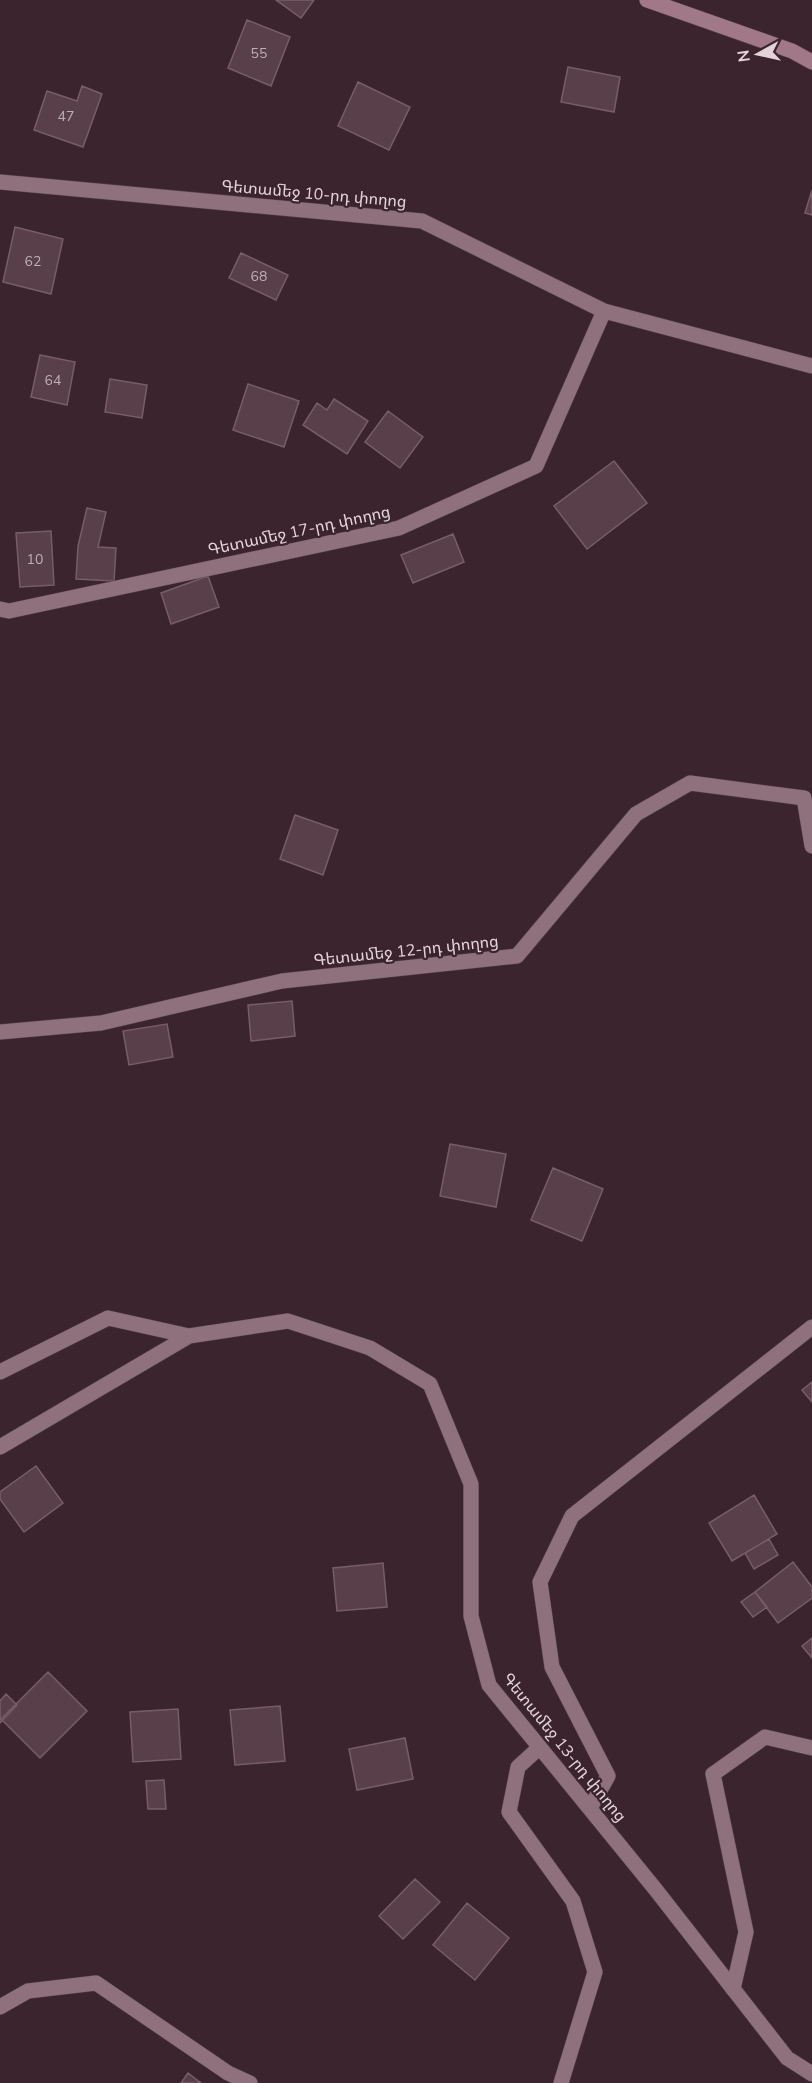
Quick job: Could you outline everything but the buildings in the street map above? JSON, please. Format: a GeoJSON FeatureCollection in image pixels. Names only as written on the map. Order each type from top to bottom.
{"type":"FeatureCollection","features":[{"type":"Feature","properties":{"kind":"street"},"geometry":{"type":"LineString","coordinates":[[647,0],[782,47],[812,62]]}},
{"type":"Feature","properties":{"kind":"street","name":"Գետամեջ 10-րդ փողոց"},"geometry":{"type":"LineString","coordinates":[[0,182],[422,221],[604,311],[812,366]]}},
{"type":"Feature","properties":{"kind":"street","name":"Գետամեջ 17-րդ փողոց"},"geometry":{"type":"LineString","coordinates":[[0,609],[9,611],[399,528],[536,466],[604,311]]}},
{"type":"Feature","properties":{"kind":"street","name":"Գետամեջ 12-րդ փողոց"},"geometry":{"type":"LineString","coordinates":[[0,1032],[101,1023],[282,981],[517,956],[636,814],[690,783],[804,798],[812,846]]}},
{"type":"Feature","properties":{"kind":"street"},"geometry":{"type":"LineString","coordinates":[[0,1372],[108,1318],[189,1336]]}},
{"type":"Feature","properties":{"kind":"street","name":"Գետամեջ 13-րդ փողոց"},"geometry":{"type":"LineString","coordinates":[[189,1336],[288,1322],[370,1348],[430,1384],[471,1484],[471,1616],[489,1685],[590,1808],[787,2058],[812,2074]]}},
{"type":"Feature","properties":{"kind":"street"},"geometry":{"type":"LineString","coordinates":[[590,1808],[608,1776],[552,1667],[540,1582],[572,1516],[812,1327]]}},
{"type":"Feature","properties":{"kind":"street"},"geometry":{"type":"LineString","coordinates":[[0,1447],[189,1336]]}},
{"type":"Feature","properties":{"kind":"street"},"geometry":{"type":"LineString","coordinates":[[733,1989],[746,1932],[713,1774],[765,1737],[812,1748]]}},
{"type":"Feature","properties":{"kind":"street"},"geometry":{"type":"LineString","coordinates":[[540,1747],[518,1767],[509,1812],[573,1901],[595,1972],[561,2083]]}},
{"type":"Feature","properties":{"kind":"street"},"geometry":{"type":"LineString","coordinates":[[0,2007],[28,1991],[96,1983],[228,2073],[250,2083]]}}]}
